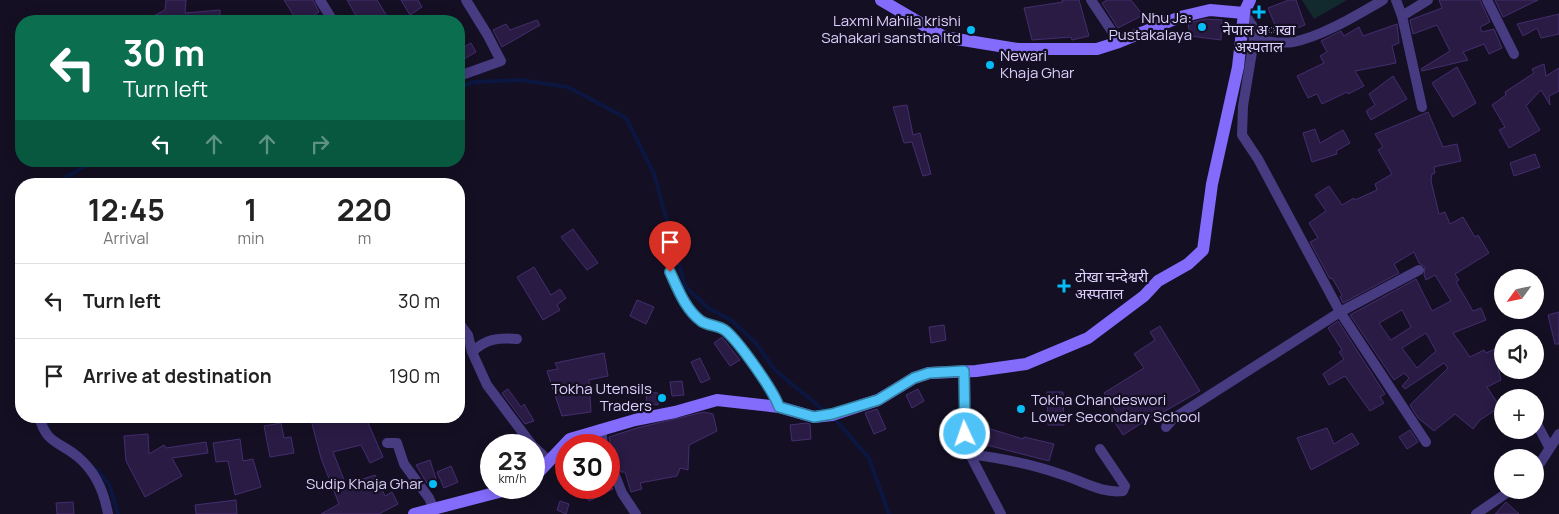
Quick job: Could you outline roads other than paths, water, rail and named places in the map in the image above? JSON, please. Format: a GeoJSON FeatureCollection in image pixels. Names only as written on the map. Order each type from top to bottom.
{"type":"FeatureCollection","features":[{"type":"Feature","properties":{"kind":"street"},"geometry":{"type":"LineString","coordinates":[[320,0],[329,15]]}},
{"type":"Feature","properties":{"kind":"street"},"geometry":{"type":"LineString","coordinates":[[465,74],[501,61],[466,0]]}},
{"type":"Feature","properties":{"kind":"street"},"geometry":{"type":"LineString","coordinates":[[881,0],[944,37],[1018,49],[1097,48],[1118,42],[1180,17],[1210,10],[1244,13]]}},
{"type":"Feature","properties":{"kind":"street"},"geometry":{"type":"LineString","coordinates":[[1091,0],[1118,42]]}},
{"type":"Feature","properties":{"kind":"street"},"geometry":{"type":"LineString","coordinates":[[545,464],[570,439],[601,429],[717,400],[779,407],[814,417],[847,410],[878,400],[914,378],[929,373],[1026,364],[1088,338],[1144,296],[1158,281],[1188,264],[1202,250],[1212,184],[1238,68],[1244,13],[1250,0]]}},
{"type":"Feature","properties":{"kind":"street"},"geometry":{"type":"LineString","coordinates":[[1254,40],[1291,43],[1305,39],[1324,32],[1383,0]]}},
{"type":"Feature","properties":{"kind":"street"},"geometry":{"type":"LineString","coordinates":[[1396,0],[1402,16],[1422,107]]}},
{"type":"Feature","properties":{"kind":"street"},"geometry":{"type":"LineString","coordinates":[[1402,16],[1428,0]]}},
{"type":"Feature","properties":{"kind":"street"},"geometry":{"type":"LineString","coordinates":[[1487,0],[1514,54]]}},
{"type":"Feature","properties":{"kind":"street"},"geometry":{"type":"LineString","coordinates":[[1244,13],[1252,25],[1254,40],[1243,106],[1242,135],[1258,159],[1340,312],[1426,442]]}},
{"type":"Feature","properties":{"kind":"street"},"geometry":{"type":"LineString","coordinates":[[1166,426],[1174,418],[1340,312],[1419,270]]}},
{"type":"Feature","properties":{"kind":"street"},"geometry":{"type":"LineString","coordinates":[[670,272],[681,296],[692,312],[702,322],[724,330],[734,338],[772,393],[779,407]]}},
{"type":"Feature","properties":{"kind":"street"},"geometry":{"type":"LineString","coordinates":[[465,331],[468,335],[472,352],[488,385],[524,434]]}},
{"type":"Feature","properties":{"kind":"street"},"geometry":{"type":"LineString","coordinates":[[472,352],[482,342],[501,338],[517,339]]}},
{"type":"Feature","properties":{"kind":"street"},"geometry":{"type":"LineString","coordinates":[[964,371],[966,447],[1001,514]]}},
{"type":"Feature","properties":{"kind":"street"},"geometry":{"type":"LineString","coordinates":[[41,423],[45,434],[49,438],[76,455],[90,469],[105,496],[108,514]]}},
{"type":"Feature","properties":{"kind":"street"},"geometry":{"type":"LineString","coordinates":[[601,429],[602,434]]}},
{"type":"Feature","properties":{"kind":"street"},"geometry":{"type":"LineString","coordinates":[[1544,456],[1559,434]]}},
{"type":"Feature","properties":{"kind":"street"},"geometry":{"type":"LineString","coordinates":[[1544,437],[1549,447]]}},
{"type":"Feature","properties":{"kind":"street"},"geometry":{"type":"LineString","coordinates":[[387,443],[397,443],[404,464],[429,498],[433,508]]}},
{"type":"Feature","properties":{"kind":"street"},"geometry":{"type":"LineString","coordinates":[[969,454],[993,457],[1062,474],[1102,489],[1115,492],[1123,491],[1125,486],[1100,449]]}},
{"type":"Feature","properties":{"kind":"street"},"geometry":{"type":"LineString","coordinates":[[545,457],[548,460]]}},
{"type":"Feature","properties":{"kind":"street"},"geometry":{"type":"LineString","coordinates":[[620,488],[636,514]]}},
{"type":"Feature","properties":{"kind":"street"},"geometry":{"type":"LineString","coordinates":[[414,514],[480,496]]}},
{"type":"Feature","properties":{"kind":"street"},"geometry":{"type":"LineString","coordinates":[[1483,512],[1500,499]]}},
{"type":"Feature","properties":{"kind":"waterway"},"geometry":{"type":"LineString","coordinates":[[465,85],[474,82],[520,80],[568,87],[626,118],[654,174],[685,286],[708,308],[731,320],[755,342],[775,370],[827,413]]}},
{"type":"Feature","properties":{"kind":"waterway"},"geometry":{"type":"LineString","coordinates":[[65,178],[84,167]]}},
{"type":"Feature","properties":{"kind":"waterway"},"geometry":{"type":"LineString","coordinates":[[833,417],[869,458],[889,514]]}},
{"type":"Feature","properties":{"kind":"waterway"},"geometry":{"type":"LineString","coordinates":[[47,423],[48,429]]}},
{"type":"Feature","properties":{"kind":"waterway"},"geometry":{"type":"LineString","coordinates":[[95,468],[109,484],[118,514]]}},
{"type":"Feature","properties":{"kind":"place","name":"नेपाल अाखा अस्पताल"},"geometry":{"type":"Point","coordinates":[1259,12]}},
{"type":"Feature","properties":{"kind":"place","name":"Nhu Ja: Pustakalaya"},"geometry":{"type":"Point","coordinates":[1202,27]}},
{"type":"Feature","properties":{"kind":"place","name":"Laxmi Mahila krishi Sahakari sanstha ltd"},"geometry":{"type":"Point","coordinates":[971,30]}},
{"type":"Feature","properties":{"kind":"place","name":"Newari Khaja Ghar"},"geometry":{"type":"Point","coordinates":[990,65]}},
{"type":"Feature","properties":{"kind":"place","name":"टोखा चन्देश्वरी अस्पताल"},"geometry":{"type":"Point","coordinates":[1064,286]}},
{"type":"Feature","properties":{"kind":"place","name":"Tokha Utensils Traders"},"geometry":{"type":"Point","coordinates":[662,398]}},
{"type":"Feature","properties":{"kind":"place","name":"Tokha Chandeswori Lower Secondary School"},"geometry":{"type":"Point","coordinates":[1021,409]}},
{"type":"Feature","properties":{"kind":"place","name":"Sudip Khaja Ghar"},"geometry":{"type":"Point","coordinates":[433,484]}}]}
